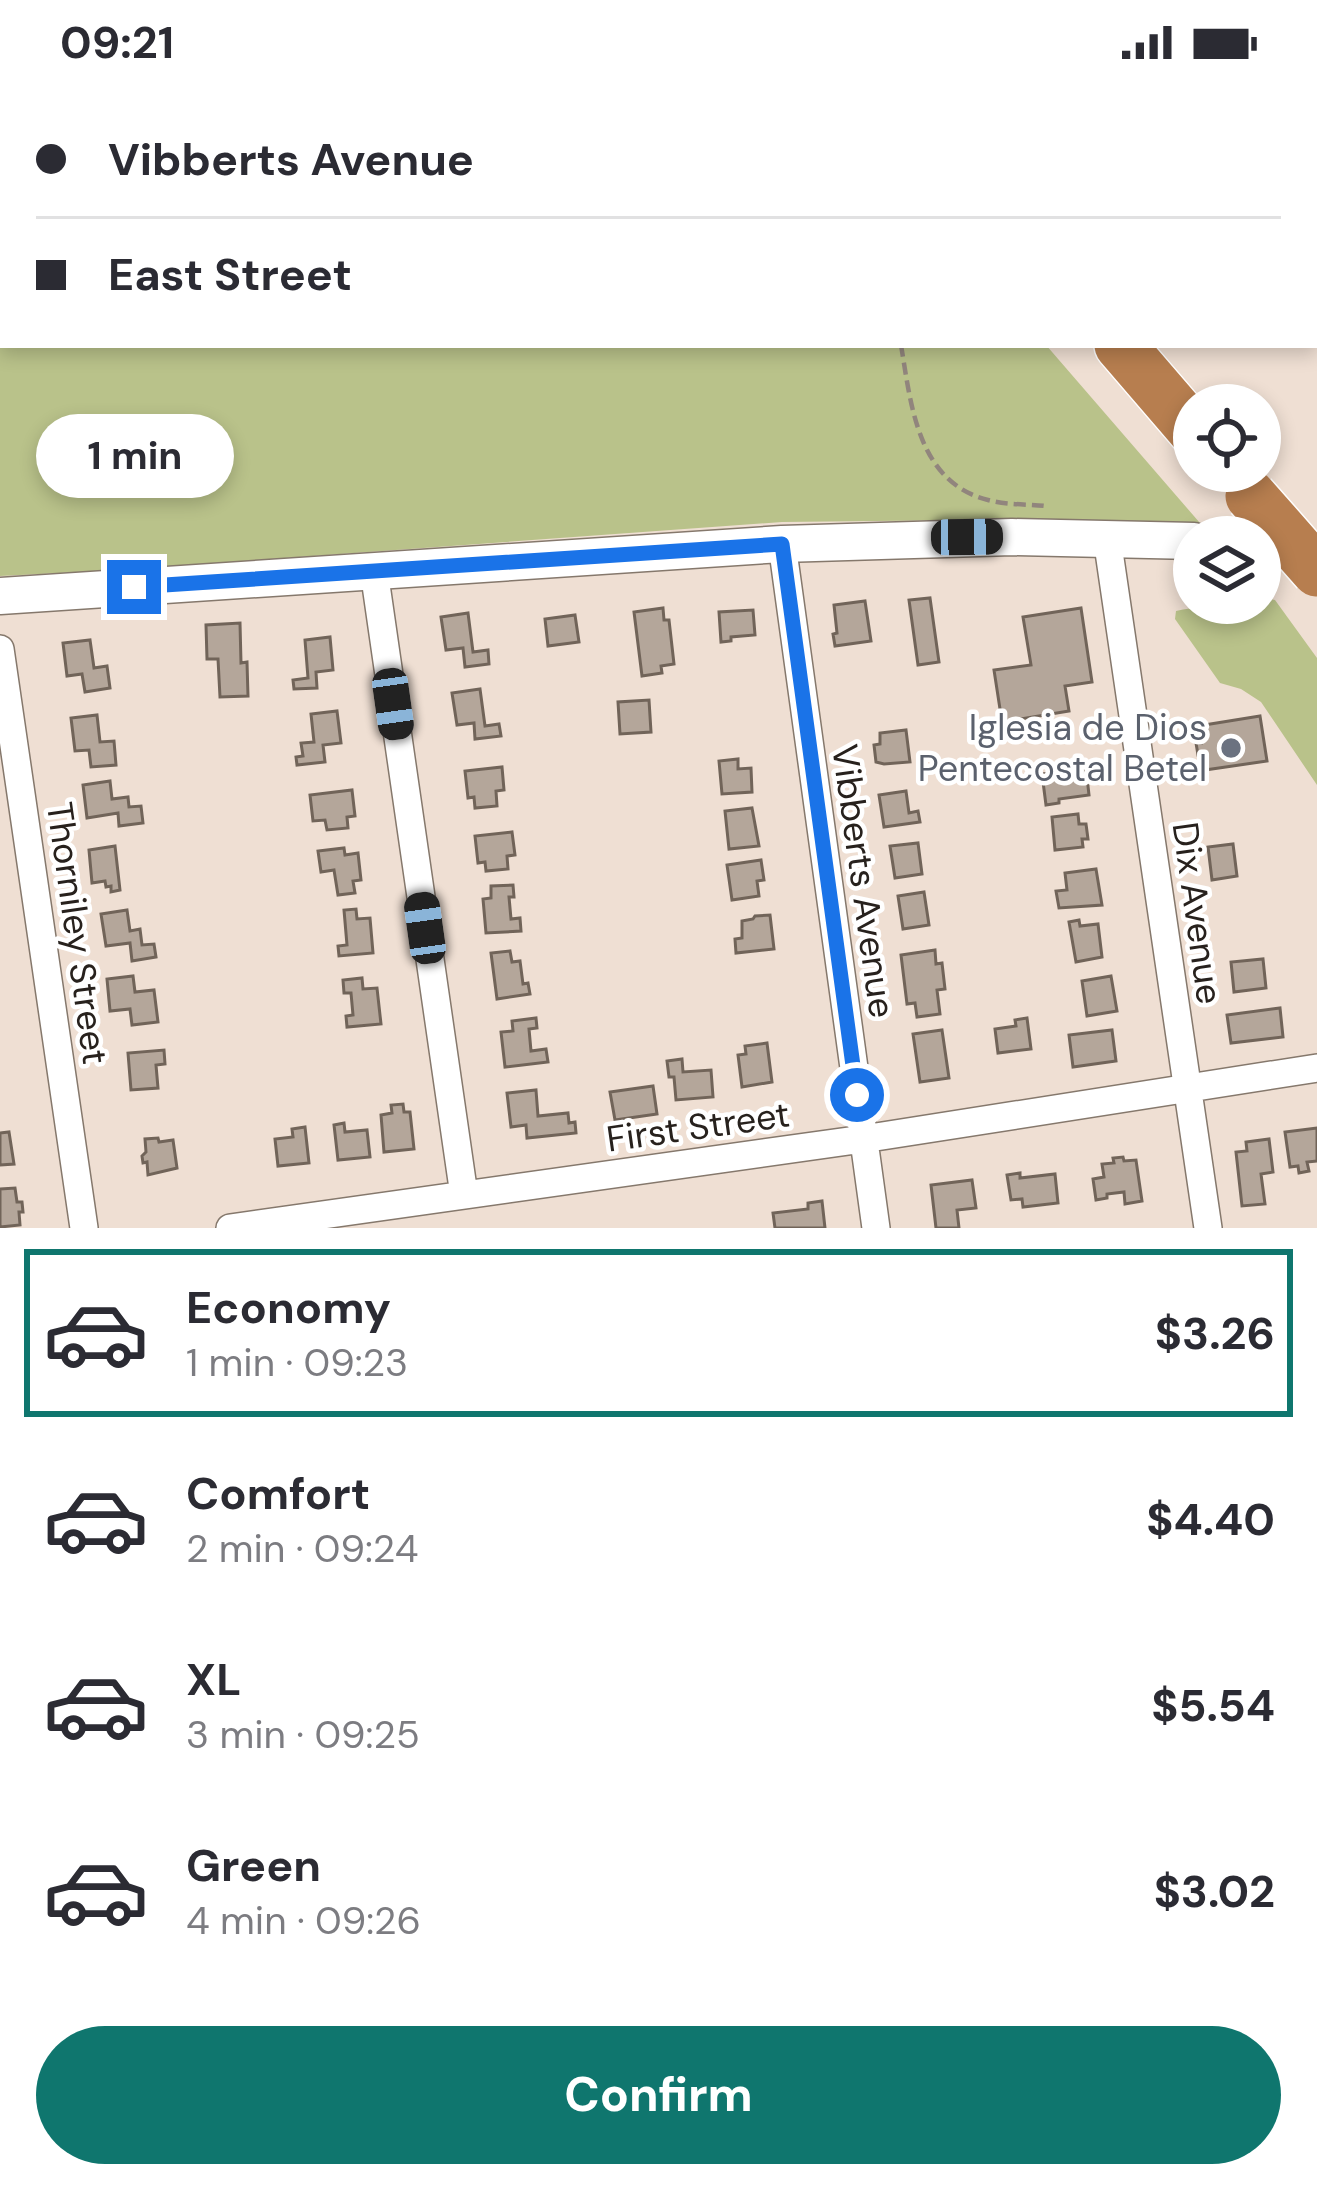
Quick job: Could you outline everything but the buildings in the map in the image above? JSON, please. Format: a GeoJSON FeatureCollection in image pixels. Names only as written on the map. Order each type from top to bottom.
{"type":"FeatureCollection","features":[{"type":"Feature","properties":{"kind":"highway"},"geometry":{"type":"LineString","coordinates":[[1123,348],[1173,406]]}},
{"type":"Feature","properties":{"kind":"highway"},"geometry":{"type":"LineString","coordinates":[[1247,504],[1317,571]]}},
{"type":"Feature","properties":{"kind":"street"},"geometry":{"type":"LineString","coordinates":[[1247,504],[1317,550]]}},
{"type":"Feature","properties":{"kind":"street"},"geometry":{"type":"LineString","coordinates":[[0,596],[782,544],[967,537],[1173,541]]}},
{"type":"Feature","properties":{"kind":"street","name":"Dix Avenue"},"geometry":{"type":"LineString","coordinates":[[1107,538],[1208,1228]]}},
{"type":"Feature","properties":{"kind":"street","name":"Vibberts Avenue"},"geometry":{"type":"LineString","coordinates":[[782,544],[876,1228]]}},
{"type":"Feature","properties":{"kind":"street"},"geometry":{"type":"LineString","coordinates":[[374,571],[464,1196]]}},
{"type":"Feature","properties":{"kind":"street","name":"Thorniley Street"},"geometry":{"type":"LineString","coordinates":[[0,649],[84,1228]]}},
{"type":"Feature","properties":{"kind":"street","name":"First Street"},"geometry":{"type":"LineString","coordinates":[[230,1228],[426,1214],[464,1196],[1317,1068]]}},
{"type":"Feature","properties":{"kind":"path"},"geometry":{"type":"LineString","coordinates":[[902,348],[914,418],[935,464],[976,496],[1061,507]]}},
{"type":"Feature","properties":{"kind":"green space"},"geometry":{"type":"Polygon","coordinates":[[[0,348],[1049,348],[1194,516],[1173,516],[1173,528],[1058,519],[782,522],[0,576],[0,348]]]}},
{"type":"Feature","properties":{"kind":"green space"},"geometry":{"type":"Polygon","coordinates":[[[1281,608],[1317,658],[1317,785],[1261,702],[1220,683],[1179,624],[1281,624],[1281,608]]]}},
{"type":"Feature","properties":{"kind":"place","name":"Iglesia de Dios Pentecostal Betel"},"geometry":{"type":"Point","coordinates":[1231,748]}},
{"type":"Feature","properties":{"kind":"route"},"geometry":{"type":"LineString","coordinates":[[134,587],[782,544],[857,1095]]}}]}
